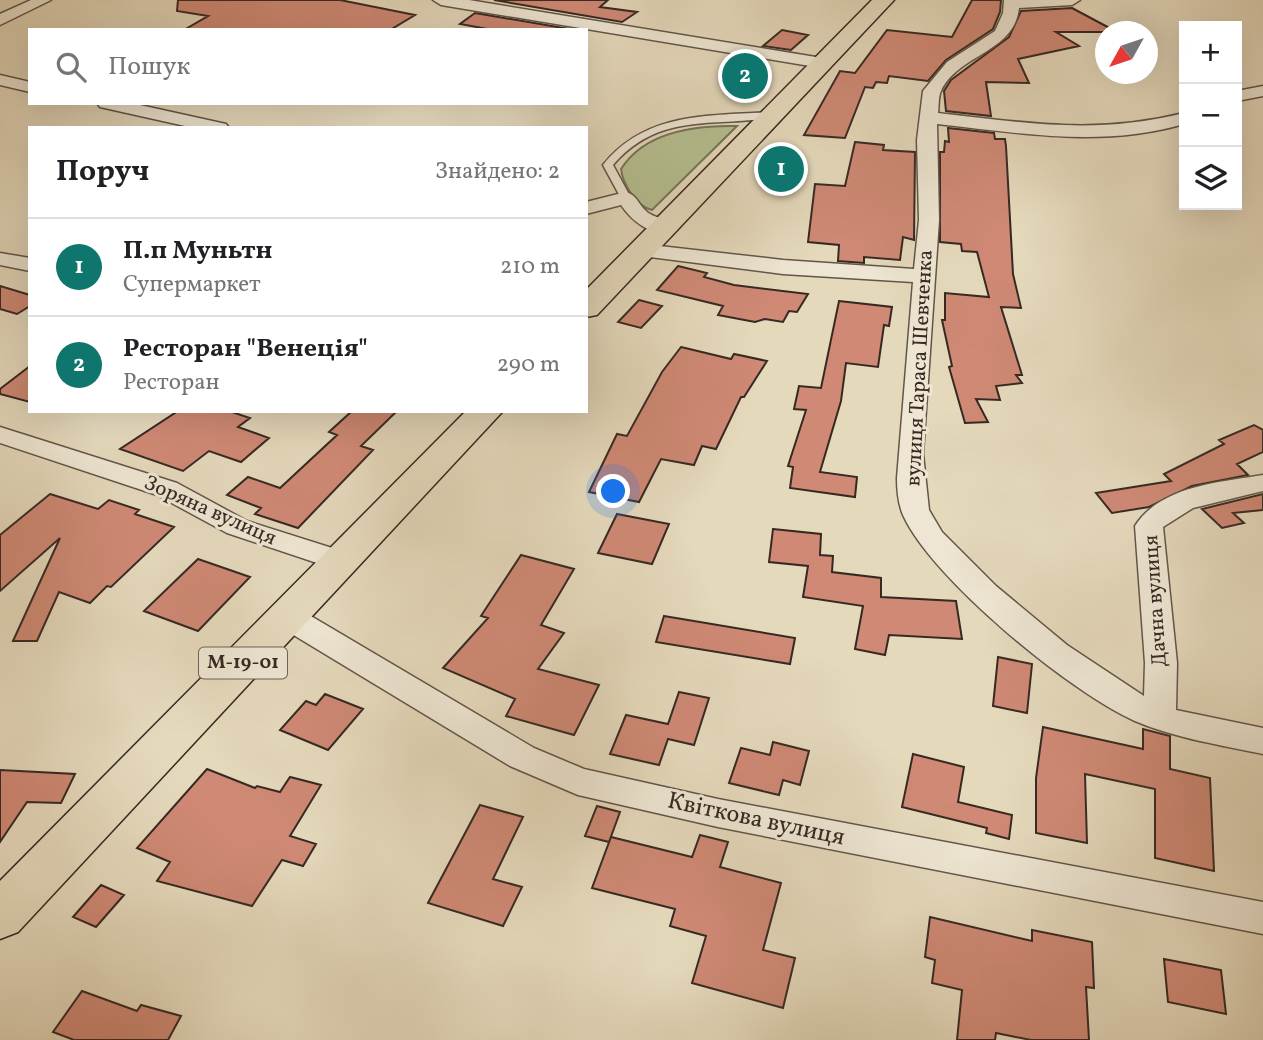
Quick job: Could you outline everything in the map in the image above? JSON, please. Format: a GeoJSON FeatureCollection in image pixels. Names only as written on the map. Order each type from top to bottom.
{"type":"FeatureCollection","features":[{"type":"Feature","properties":{"kind":"main road"},"geometry":{"type":"LineString","coordinates":[[588,305],[884,0]]}},
{"type":"Feature","properties":{"kind":"main road","name":"М-19-01"},"geometry":{"type":"LineString","coordinates":[[0,916],[484,413]]}},
{"type":"Feature","properties":{"kind":"street"},"geometry":{"type":"LineString","coordinates":[[0,20],[43,0]]}},
{"type":"Feature","properties":{"kind":"street"},"geometry":{"type":"LineString","coordinates":[[441,0],[822,63]]}},
{"type":"Feature","properties":{"kind":"street"},"geometry":{"type":"LineString","coordinates":[[1013,2],[1072,0]]}},
{"type":"Feature","properties":{"kind":"street","name":"вулиця Тараса Шевченка"},"geometry":{"type":"LineString","coordinates":[[1013,2],[1002,34],[953,66],[934,87],[926,140],[929,220],[910,454],[911,485],[918,517],[930,537],[953,561],[1065,660],[1132,705],[1159,717],[1263,741]]}},
{"type":"Feature","properties":{"kind":"street"},"geometry":{"type":"LineString","coordinates":[[0,80],[28,87]]}},
{"type":"Feature","properties":{"kind":"street"},"geometry":{"type":"LineString","coordinates":[[1242,95],[1263,91]]}},
{"type":"Feature","properties":{"kind":"street"},"geometry":{"type":"LineString","coordinates":[[115,105],[211,126]]}},
{"type":"Feature","properties":{"kind":"street"},"geometry":{"type":"LineString","coordinates":[[930,118],[1088,132],[1138,128],[1179,119]]}},
{"type":"Feature","properties":{"kind":"street"},"geometry":{"type":"LineString","coordinates":[[588,207],[625,198],[640,217],[665,227]]}},
{"type":"Feature","properties":{"kind":"street"},"geometry":{"type":"LineString","coordinates":[[642,250],[745,263],[923,276]]}},
{"type":"Feature","properties":{"kind":"street"},"geometry":{"type":"LineString","coordinates":[[0,259],[28,265]]}},
{"type":"Feature","properties":{"kind":"street","name":"Зоряна вулиця"},"geometry":{"type":"LineString","coordinates":[[0,435],[167,488],[237,527],[341,561]]}},
{"type":"Feature","properties":{"kind":"street","name":"Дачна вулиця"},"geometry":{"type":"LineString","coordinates":[[1159,717],[1161,663],[1149,526],[1161,513],[1183,503],[1263,483]]}},
{"type":"Feature","properties":{"kind":"street","name":"Квіткова вулиця"},"geometry":{"type":"LineString","coordinates":[[288,617],[522,757],[578,781],[731,816],[1263,918]]}},
{"type":"Feature","properties":{"kind":"lane"},"geometry":{"type":"LineString","coordinates":[[625,198],[608,164],[647,131],[667,124],[773,115]]}},
{"type":"Feature","properties":{"kind":"green space"},"geometry":{"type":"Polygon","coordinates":[[[737,126],[652,210],[641,205],[628,188],[621,169],[631,156],[657,138],[689,129],[737,126]]]}},
{"type":"Feature","properties":{"kind":"building"},"geometry":{"type":"Polygon","coordinates":[[[178,0],[340,0],[415,15],[393,28],[187,28],[208,16],[177,11],[178,0]]]}},
{"type":"Feature","properties":{"kind":"building"},"geometry":{"type":"Polygon","coordinates":[[[494,0],[608,0],[600,7],[637,12],[622,22],[494,0]]]}},
{"type":"Feature","properties":{"kind":"building"},"geometry":{"type":"Polygon","coordinates":[[[972,0],[1001,0],[1000,12],[993,29],[946,60],[928,81],[889,76],[887,83],[876,82],[873,88],[865,87],[845,138],[804,135],[840,71],[855,73],[887,30],[952,37],[972,0]]]}},
{"type":"Feature","properties":{"kind":"building"},"geometry":{"type":"Polygon","coordinates":[[[1072,8],[1096,21],[1095,32],[1056,32],[1079,46],[1018,59],[1029,83],[986,82],[991,116],[946,111],[944,91],[951,80],[1009,37],[1021,11],[1072,8]]]}},
{"type":"Feature","properties":{"kind":"building"},"geometry":{"type":"Polygon","coordinates":[[[475,13],[563,28],[482,28],[460,24],[475,13]]]}},
{"type":"Feature","properties":{"kind":"building"},"geometry":{"type":"Polygon","coordinates":[[[782,30],[808,35],[791,50],[763,46],[782,30]]]}},
{"type":"Feature","properties":{"kind":"building"},"geometry":{"type":"Polygon","coordinates":[[[948,128],[994,133],[995,139],[1005,139],[1006,146],[1013,274],[1021,308],[1001,307],[1022,375],[1016,375],[1022,383],[996,386],[1000,400],[976,399],[988,422],[965,423],[949,367],[952,366],[942,320],[945,320],[945,293],[989,297],[977,252],[962,251],[961,244],[940,242],[940,152],[944,152],[945,141],[949,142],[948,128]]]}},
{"type":"Feature","properties":{"kind":"building"},"geometry":{"type":"Polygon","coordinates":[[[855,142],[884,145],[883,150],[915,152],[914,240],[903,237],[900,260],[864,257],[864,263],[838,261],[839,245],[808,242],[815,184],[845,186],[855,142]]]}},
{"type":"Feature","properties":{"kind":"building"},"geometry":{"type":"Polygon","coordinates":[[[678,266],[707,273],[704,277],[734,285],[808,294],[797,312],[789,311],[783,322],[765,319],[755,322],[718,315],[723,306],[657,290],[678,266]]]}},
{"type":"Feature","properties":{"kind":"building"},"geometry":{"type":"Polygon","coordinates":[[[0,286],[28,294],[28,307],[17,314],[0,309],[0,286]]]}},
{"type":"Feature","properties":{"kind":"building"},"geometry":{"type":"Polygon","coordinates":[[[639,300],[662,306],[641,328],[618,322],[639,300]]]}},
{"type":"Feature","properties":{"kind":"building"},"geometry":{"type":"Polygon","coordinates":[[[839,301],[892,307],[889,326],[884,325],[878,367],[846,363],[841,401],[820,472],[857,477],[855,497],[790,488],[793,467],[788,466],[806,410],[794,409],[799,386],[821,388],[839,301]]]}},
{"type":"Feature","properties":{"kind":"building"},"geometry":{"type":"Polygon","coordinates":[[[681,347],[731,359],[734,354],[767,361],[744,397],[741,397],[716,449],[702,446],[694,465],[661,459],[639,502],[589,492],[617,434],[627,436],[662,372],[681,347]]]}},
{"type":"Feature","properties":{"kind":"building"},"geometry":{"type":"Polygon","coordinates":[[[28,368],[28,401],[0,394],[0,389],[28,368]]]}},
{"type":"Feature","properties":{"kind":"building"},"geometry":{"type":"Polygon","coordinates":[[[175,413],[235,413],[250,418],[238,427],[269,438],[241,462],[209,451],[183,471],[120,449],[175,413]]]}},
{"type":"Feature","properties":{"kind":"building"},"geometry":{"type":"Polygon","coordinates":[[[350,413],[395,413],[361,446],[373,450],[298,528],[255,514],[261,508],[227,495],[248,477],[280,488],[337,435],[329,432],[350,413]]]}},
{"type":"Feature","properties":{"kind":"building"},"geometry":{"type":"Polygon","coordinates":[[[1254,425],[1263,430],[1263,452],[1237,464],[1248,475],[1192,486],[1149,507],[1112,513],[1096,493],[1171,481],[1164,474],[1224,444],[1219,440],[1254,425]]]}},
{"type":"Feature","properties":{"kind":"building"},"geometry":{"type":"Polygon","coordinates":[[[50,494],[98,509],[109,500],[139,510],[135,514],[174,527],[111,587],[107,586],[90,603],[59,592],[37,641],[13,641],[60,538],[0,591],[0,535],[50,494]]]}},
{"type":"Feature","properties":{"kind":"building"},"geometry":{"type":"Polygon","coordinates":[[[1263,494],[1263,510],[1233,513],[1244,523],[1222,528],[1202,509],[1263,494]]]}},
{"type":"Feature","properties":{"kind":"building"},"geometry":{"type":"Polygon","coordinates":[[[617,514],[669,524],[652,564],[598,553],[617,514]]]}},
{"type":"Feature","properties":{"kind":"building"},"geometry":{"type":"Polygon","coordinates":[[[773,529],[821,534],[820,555],[833,556],[832,572],[881,578],[881,597],[956,601],[962,639],[889,635],[885,655],[855,649],[863,606],[803,597],[808,566],[769,562],[773,529]]]}},
{"type":"Feature","properties":{"kind":"building"},"geometry":{"type":"Polygon","coordinates":[[[521,555],[574,569],[541,625],[564,633],[538,669],[599,685],[574,735],[506,716],[515,699],[443,668],[488,618],[481,616],[521,555]]]}},
{"type":"Feature","properties":{"kind":"building"},"geometry":{"type":"Polygon","coordinates":[[[198,559],[250,577],[198,631],[144,611],[198,559]]]}},
{"type":"Feature","properties":{"kind":"building"},"geometry":{"type":"Polygon","coordinates":[[[664,616],[795,638],[790,664],[656,642],[664,616]]]}},
{"type":"Feature","properties":{"kind":"building"},"geometry":{"type":"Polygon","coordinates":[[[998,657],[1032,664],[1027,713],[993,706],[998,657]]]}},
{"type":"Feature","properties":{"kind":"building"},"geometry":{"type":"Polygon","coordinates":[[[679,692],[709,698],[694,745],[668,739],[659,765],[610,754],[626,715],[668,724],[679,692]]]}},
{"type":"Feature","properties":{"kind":"building"},"geometry":{"type":"Polygon","coordinates":[[[325,694],[363,709],[328,750],[280,730],[306,701],[316,705],[325,694]]]}},
{"type":"Feature","properties":{"kind":"building"},"geometry":{"type":"Polygon","coordinates":[[[1043,727],[1143,749],[1143,729],[1170,736],[1170,769],[1210,778],[1214,871],[1155,858],[1155,789],[1085,774],[1087,843],[1036,833],[1036,778],[1043,727]]]}},
{"type":"Feature","properties":{"kind":"building"},"geometry":{"type":"Polygon","coordinates":[[[773,742],[809,751],[800,785],[783,780],[779,795],[729,783],[741,748],[770,755],[773,742]]]}},
{"type":"Feature","properties":{"kind":"building"},"geometry":{"type":"Polygon","coordinates":[[[913,754],[964,767],[958,802],[1012,815],[1009,839],[986,833],[987,828],[902,807],[913,754]]]}},
{"type":"Feature","properties":{"kind":"building"},"geometry":{"type":"Polygon","coordinates":[[[207,769],[255,788],[257,786],[280,792],[290,777],[321,785],[290,836],[316,844],[303,866],[282,860],[252,906],[157,881],[170,862],[137,848],[207,769]]]}},
{"type":"Feature","properties":{"kind":"building"},"geometry":{"type":"Polygon","coordinates":[[[0,770],[75,774],[61,803],[27,802],[0,842],[0,770]]]}},
{"type":"Feature","properties":{"kind":"building"},"geometry":{"type":"Polygon","coordinates":[[[480,805],[523,817],[493,879],[522,887],[503,926],[428,903],[480,805]]]}},
{"type":"Feature","properties":{"kind":"building"},"geometry":{"type":"Polygon","coordinates":[[[597,806],[620,812],[609,842],[585,836],[597,806]]]}},
{"type":"Feature","properties":{"kind":"building"},"geometry":{"type":"Polygon","coordinates":[[[700,835],[728,842],[720,867],[781,883],[763,950],[795,958],[783,1008],[692,983],[706,936],[670,926],[675,909],[592,888],[611,837],[692,857],[700,835]]]}},
{"type":"Feature","properties":{"kind":"building"},"geometry":{"type":"Polygon","coordinates":[[[101,885],[124,895],[96,927],[73,917],[101,885]]]}},
{"type":"Feature","properties":{"kind":"building"},"geometry":{"type":"Polygon","coordinates":[[[930,917],[1032,941],[1032,930],[1092,942],[1094,988],[1086,987],[1089,1040],[1031,1040],[996,1033],[995,1040],[957,1040],[962,990],[932,983],[935,960],[925,957],[930,917]]]}},
{"type":"Feature","properties":{"kind":"building"},"geometry":{"type":"Polygon","coordinates":[[[1164,959],[1221,970],[1226,1014],[1168,1002],[1164,959]]]}},
{"type":"Feature","properties":{"kind":"building"},"geometry":{"type":"Polygon","coordinates":[[[82,991],[137,1011],[141,1005],[181,1016],[168,1040],[74,1040],[53,1032],[82,991]]]}},
{"type":"Feature","properties":{"kind":"place","name":"Ресторан \"Венеція\""},"geometry":{"type":"Point","coordinates":[745,76]}},
{"type":"Feature","properties":{"kind":"place","name":"П.п Муньтн"},"geometry":{"type":"Point","coordinates":[781,169]}}]}
